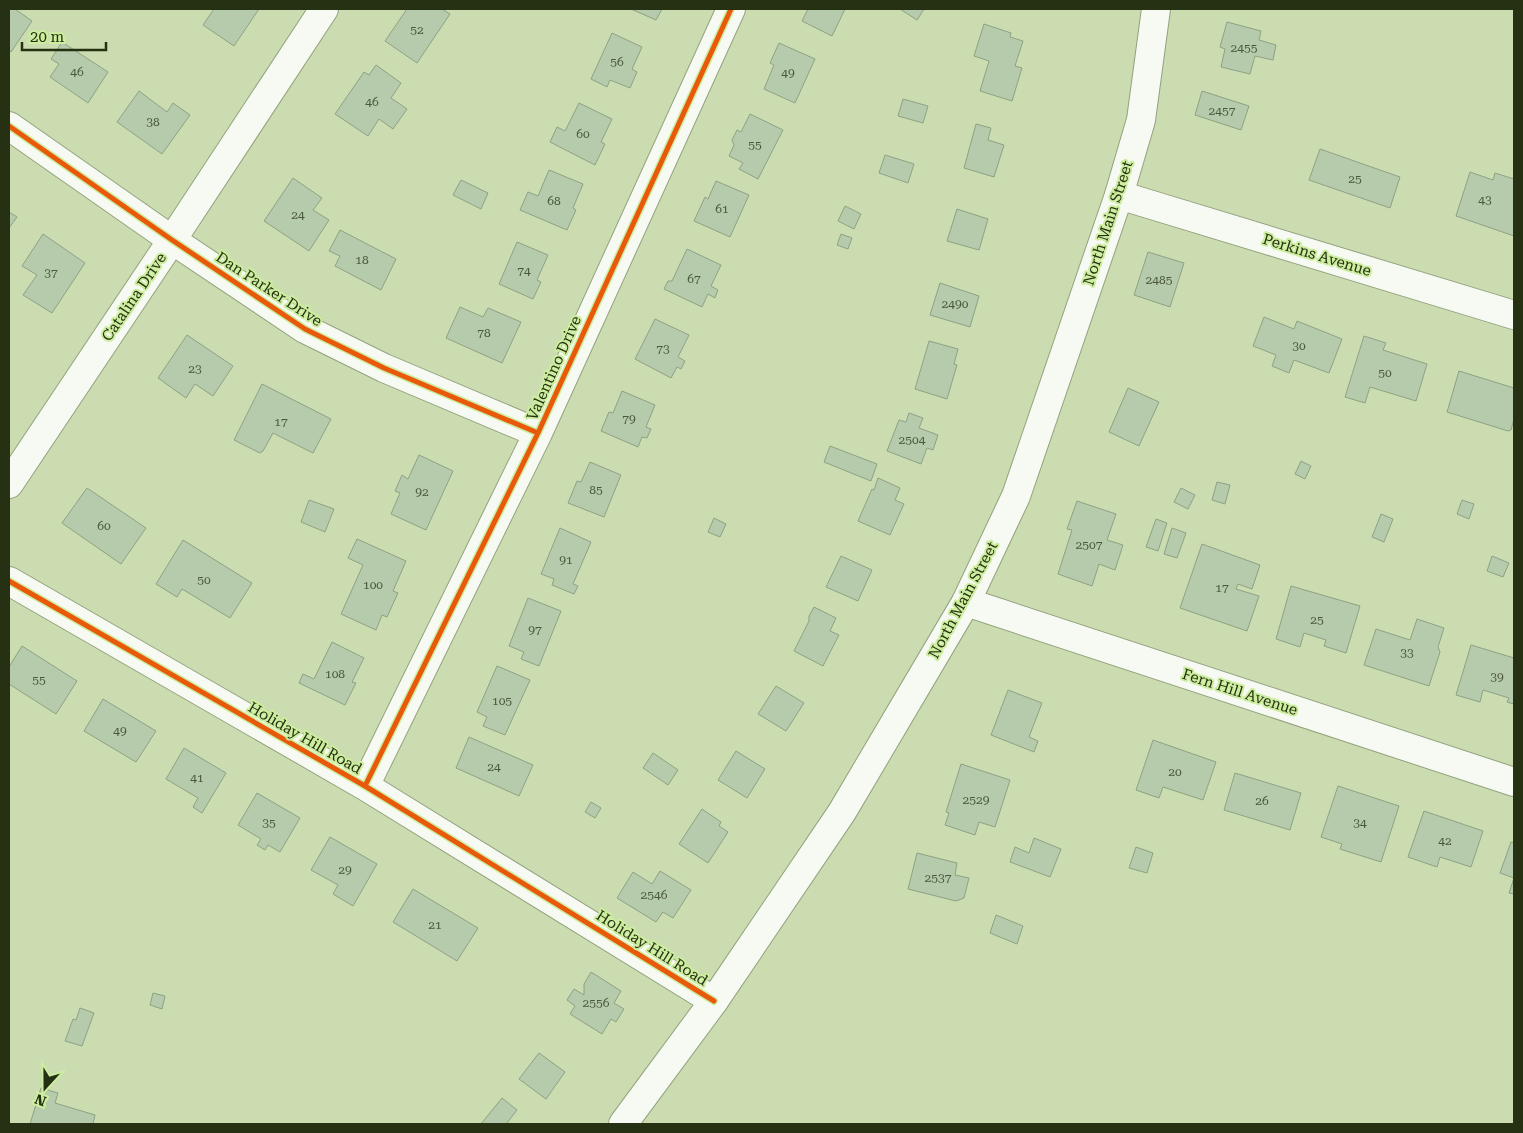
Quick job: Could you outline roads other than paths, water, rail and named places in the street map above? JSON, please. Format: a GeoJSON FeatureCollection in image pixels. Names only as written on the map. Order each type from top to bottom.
{"type":"FeatureCollection","features":[{"type":"Feature","properties":{"kind":"street","name":"Catalina Drive"},"geometry":{"type":"LineString","coordinates":[[9,484],[324,9]]}},
{"type":"Feature","properties":{"kind":"street","name":"Valentino Drive"},"geometry":{"type":"LineString","coordinates":[[365,786],[538,433],[731,9]]}},
{"type":"Feature","properties":{"kind":"street","name":"North Main Street"},"geometry":{"type":"LineString","coordinates":[[623,1124],[714,1001],[842,812],[966,602],[1016,496],[1119,195],[1141,120],[1156,9]]}},
{"type":"Feature","properties":{"kind":"street","name":"Dan Parker Drive"},"geometry":{"type":"LineString","coordinates":[[9,126],[172,240],[305,329],[384,368],[538,433]]}},
{"type":"Feature","properties":{"kind":"street","name":"Perkins Avenue"},"geometry":{"type":"LineString","coordinates":[[1119,195],[1514,315]]}},
{"type":"Feature","properties":{"kind":"street","name":"Holiday Hill Road"},"geometry":{"type":"LineString","coordinates":[[9,581],[365,786],[714,1001]]}},
{"type":"Feature","properties":{"kind":"street","name":"Fern Hill Avenue"},"geometry":{"type":"LineString","coordinates":[[966,602],[1514,782]]}}]}
